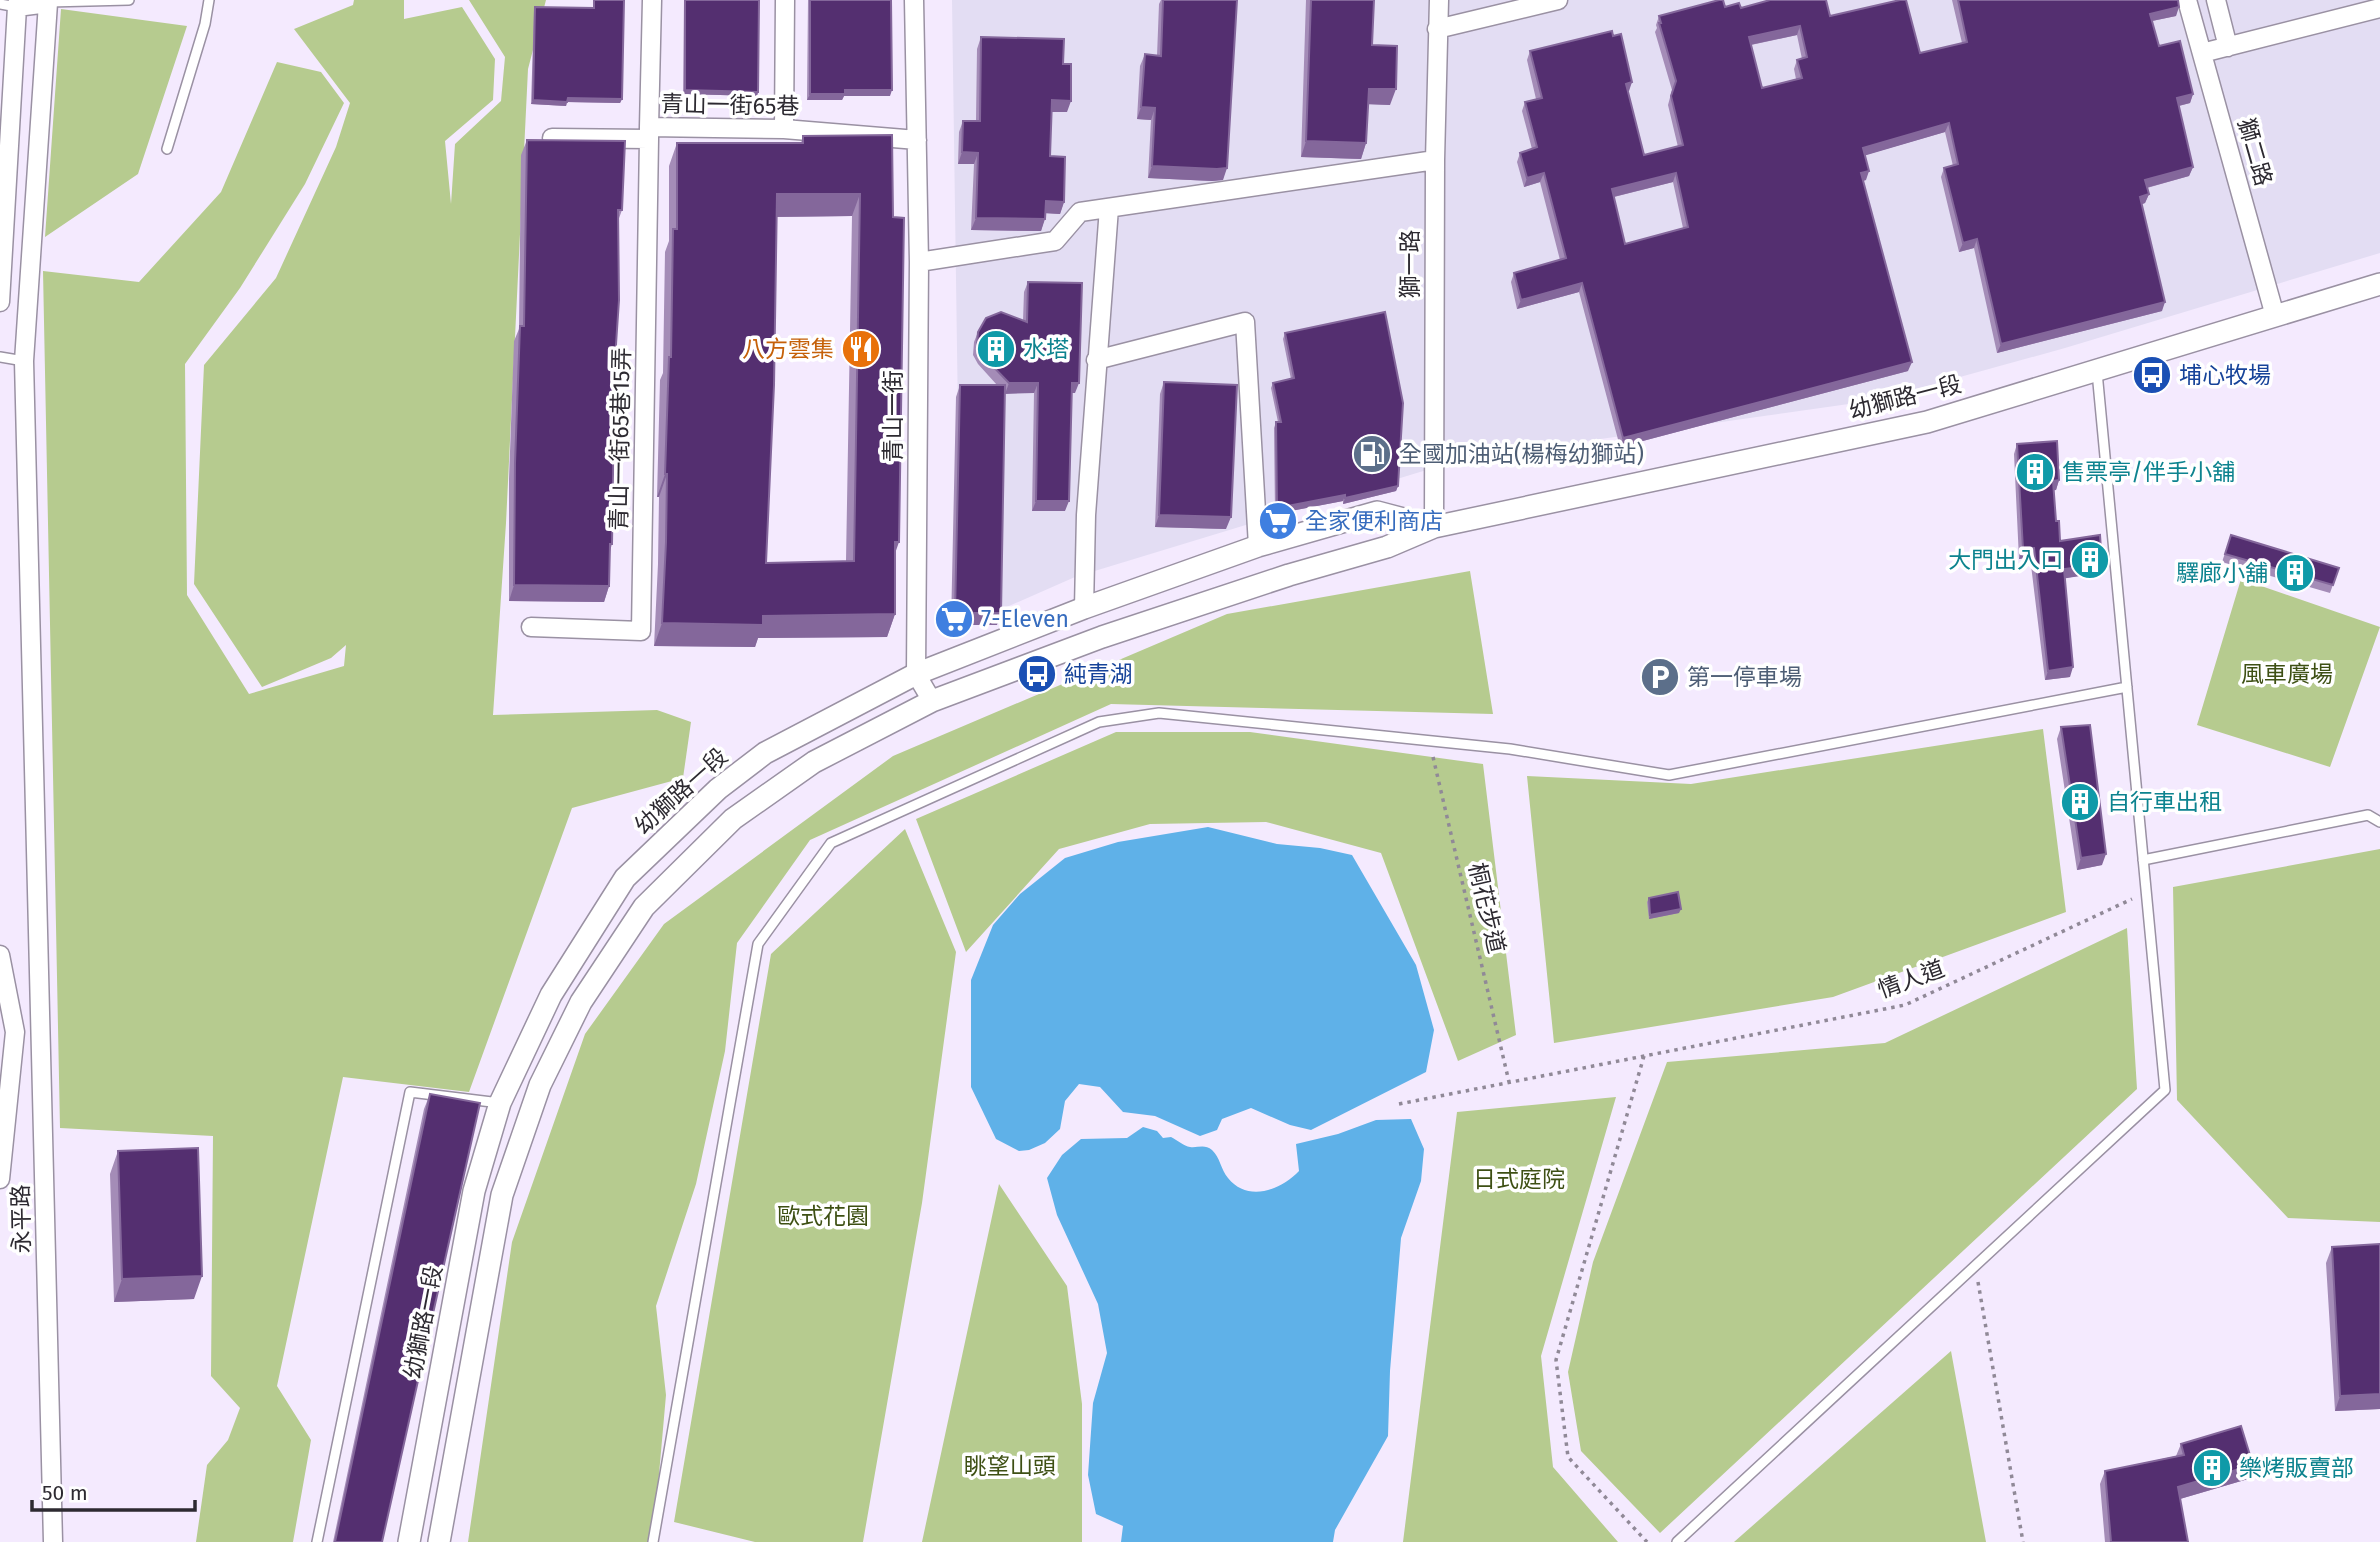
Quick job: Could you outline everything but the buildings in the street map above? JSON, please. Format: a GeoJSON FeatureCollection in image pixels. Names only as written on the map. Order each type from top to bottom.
{"type":"FeatureCollection","features":[{"type":"Feature","properties":{"kind":"street"},"geometry":{"type":"LineString","coordinates":[[649,133],[652,0]]}},
{"type":"Feature","properties":{"kind":"street"},"geometry":{"type":"LineString","coordinates":[[784,129],[785,0]]}},
{"type":"Feature","properties":{"kind":"street","name":"青山一街"},"geometry":{"type":"LineString","coordinates":[[914,0],[919,262],[915,674]]}},
{"type":"Feature","properties":{"kind":"street","name":"獅一路"},"geometry":{"type":"LineString","coordinates":[[1434,527],[1435,160],[1439,0]]}},
{"type":"Feature","properties":{"kind":"street"},"geometry":{"type":"LineString","coordinates":[[1437,29],[1558,0]]}},
{"type":"Feature","properties":{"kind":"street","name":"獅二路"},"geometry":{"type":"LineString","coordinates":[[2187,0],[2276,316]]}},
{"type":"Feature","properties":{"kind":"street"},"geometry":{"type":"LineString","coordinates":[[2216,0],[2228,47]]}},
{"type":"Feature","properties":{"kind":"street"},"geometry":{"type":"LineString","coordinates":[[0,302],[12,4],[49,1]]}},
{"type":"Feature","properties":{"kind":"street","name":"永平路"},"geometry":{"type":"LineString","coordinates":[[49,1],[24,361],[53,1542]]}},
{"type":"Feature","properties":{"kind":"street"},"geometry":{"type":"LineString","coordinates":[[2202,53],[2380,8]]}},
{"type":"Feature","properties":{"kind":"street","name":"青山一街65巷"},"geometry":{"type":"LineString","coordinates":[[552,138],[784,129],[917,140]]}},
{"type":"Feature","properties":{"kind":"street","name":"青山一街65巷15弄"},"geometry":{"type":"LineString","coordinates":[[531,627],[641,631],[649,133]]}},
{"type":"Feature","properties":{"kind":"street"},"geometry":{"type":"LineString","coordinates":[[919,262],[1055,241],[1080,212],[1435,160]]}},
{"type":"Feature","properties":{"kind":"street"},"geometry":{"type":"LineString","coordinates":[[1084,608],[1086,515],[1109,208]]}},
{"type":"Feature","properties":{"kind":"street","name":"幼獅路一段"},"geometry":{"type":"LineString","coordinates":[[439,1542],[502,1195],[540,1085],[581,1002],[644,907],[733,820],[814,762],[932,701],[1102,637],[1289,575],[1387,547],[1434,527],[1927,422],[2380,284]]}},
{"type":"Feature","properties":{"kind":"street"},"geometry":{"type":"LineString","coordinates":[[1096,360],[1245,322],[1258,546]]}},
{"type":"Feature","properties":{"kind":"street","name":"幼獅路一段"},"geometry":{"type":"LineString","coordinates":[[409,1542],[474,1191],[500,1103],[551,995],[625,878],[718,789],[765,753],[915,674],[1084,608],[1258,546],[1377,512],[1434,527]]}},
{"type":"Feature","properties":{"kind":"street"},"geometry":{"type":"LineString","coordinates":[[915,674],[932,701]]}},
{"type":"Feature","properties":{"kind":"street","name":"永平路"},"geometry":{"type":"LineString","coordinates":[[0,955],[15,1032],[0,1179]]}},
{"type":"Feature","properties":{"kind":"street"},"geometry":{"type":"LineString","coordinates":[[15,1032],[40,1032]]}},
{"type":"Feature","properties":{"kind":"lane"},"geometry":{"type":"LineString","coordinates":[[49,1],[129,0]]}},
{"type":"Feature","properties":{"kind":"lane"},"geometry":{"type":"LineString","coordinates":[[167,149],[205,24],[209,0]]}},
{"type":"Feature","properties":{"kind":"lane"},"geometry":{"type":"LineString","coordinates":[[0,356],[24,361]]}},
{"type":"Feature","properties":{"kind":"lane"},"geometry":{"type":"LineString","coordinates":[[1677,1542],[2165,1090],[2097,370]]}},
{"type":"Feature","properties":{"kind":"lane"},"geometry":{"type":"LineString","coordinates":[[653,1542],[758,944],[831,843],[1099,722],[1159,713],[1510,749],[1669,775],[2127,687]]}},
{"type":"Feature","properties":{"kind":"lane"},"geometry":{"type":"LineString","coordinates":[[2143,860],[2368,815],[2380,822]]}},
{"type":"Feature","properties":{"kind":"lane"},"geometry":{"type":"LineString","coordinates":[[317,1542],[410,1092],[500,1103]]}},
{"type":"Feature","properties":{"kind":"path","name":"桐花步道"},"geometry":{"type":"LineString","coordinates":[[1430,741],[1510,1082]]}},
{"type":"Feature","properties":{"kind":"path","name":"情人道"},"geometry":{"type":"LineString","coordinates":[[1399,1104],[1905,1005],[2146,892]]}},
{"type":"Feature","properties":{"kind":"path"},"geometry":{"type":"LineString","coordinates":[[1644,1056],[1556,1360],[1567,1457],[1647,1542]]}},
{"type":"Feature","properties":{"kind":"path"},"geometry":{"type":"LineString","coordinates":[[1976,1265],[2023,1542]]}},
{"type":"Feature","properties":{"kind":"shaded area"},"geometry":{"type":"Polygon","coordinates":[[[952,0],[2380,0],[2380,253],[2065,348],[1877,400],[1466,458],[1075,577],[961,627],[952,0]]]}},
{"type":"Feature","properties":{"kind":"green space"},"geometry":{"type":"Polygon","coordinates":[[[354,0],[404,0],[404,19],[462,7],[495,59],[493,100],[445,141],[451,204],[455,144],[501,101],[505,57],[469,0],[546,0],[528,69],[506,523],[493,715],[657,710],[691,722],[683,778],[572,808],[469,1092],[343,1077],[277,1386],[311,1440],[293,1542],[196,1542],[207,1465],[228,1440],[240,1408],[211,1376],[213,1136],[60,1128],[43,271],[139,282],[221,192],[277,62],[321,72],[344,103],[305,184],[240,288],[185,364],[187,595],[249,694],[344,666],[346,645],[331,658],[262,687],[194,584],[204,365],[276,278],[336,147],[350,103],[294,29],[353,5],[354,0]]]}},
{"type":"Feature","properties":{"kind":"green space"},"geometry":{"type":"Polygon","coordinates":[[[61,9],[187,26],[138,174],[45,237],[61,9]]]}},
{"type":"Feature","properties":{"kind":"green space"},"geometry":{"type":"Polygon","coordinates":[[[1470,571],[1493,714],[1111,704],[810,840],[737,943],[725,1051],[696,1184],[656,1306],[666,1395],[653,1542],[468,1542],[512,1242],[585,1034],[664,924],[893,756],[1227,614],[1470,571]]]}},
{"type":"Feature","properties":{"kind":"green space","name":"風車廣場"},"geometry":{"type":"Polygon","coordinates":[[[2241,579],[2380,627],[2330,767],[2197,725],[2241,579]]]}},
{"type":"Feature","properties":{"kind":"green space"},"geometry":{"type":"Polygon","coordinates":[[[2043,729],[2066,912],[1833,997],[1554,1043],[1527,776],[1691,784],[2043,729]]]}},
{"type":"Feature","properties":{"kind":"green space"},"geometry":{"type":"Polygon","coordinates":[[[1116,732],[1250,732],[1483,764],[1516,1035],[1458,1061],[1381,853],[1266,822],[1150,824],[1059,849],[966,952],[916,819],[1116,732]]]}},
{"type":"Feature","properties":{"kind":"green space","name":"歐式花園"},"geometry":{"type":"Polygon","coordinates":[[[905,829],[956,952],[922,1203],[863,1542],[755,1542],[674,1522],[771,954],[905,829]]]}},
{"type":"Feature","properties":{"kind":"green space"},"geometry":{"type":"Polygon","coordinates":[[[2380,849],[2380,1222],[2288,1218],[2177,1100],[2173,887],[2380,849]]]}},
{"type":"Feature","properties":{"kind":"green space"},"geometry":{"type":"Polygon","coordinates":[[[2127,928],[2137,1089],[1660,1533],[1581,1451],[1568,1372],[1593,1262],[1667,1062],[1885,1043],[2127,928]]]}},
{"type":"Feature","properties":{"kind":"green space","name":"日式庭院"},"geometry":{"type":"Polygon","coordinates":[[[1616,1097],[1541,1356],[1553,1467],[1618,1542],[1403,1542],[1457,1112],[1616,1097]]]}},
{"type":"Feature","properties":{"kind":"green space","name":"眺望山頭"},"geometry":{"type":"Polygon","coordinates":[[[999,1184],[1067,1286],[1082,1404],[1082,1542],[922,1542],[999,1184]]]}},
{"type":"Feature","properties":{"kind":"green space"},"geometry":{"type":"Polygon","coordinates":[[[1951,1351],[1986,1542],[1734,1542],[1951,1351]]]}},
{"type":"Feature","properties":{"kind":"water"},"geometry":{"type":"Polygon","coordinates":[[[1208,827],[1277,844],[1320,848],[1352,855],[1416,965],[1434,1030],[1426,1072],[1311,1130],[1290,1125],[1251,1108],[1222,1119],[1217,1130],[1200,1136],[1155,1116],[1123,1112],[1100,1087],[1079,1084],[1065,1101],[1060,1129],[1045,1143],[1019,1151],[996,1139],[971,1087],[971,980],[993,925],[1020,894],[1065,858],[1118,842],[1208,827]]]}},
{"type":"Feature","properties":{"kind":"water"},"geometry":{"type":"Polygon","coordinates":[[[1411,1119],[1424,1149],[1421,1181],[1401,1238],[1390,1371],[1388,1436],[1335,1530],[1333,1542],[1121,1542],[1123,1526],[1096,1514],[1088,1475],[1093,1403],[1107,1353],[1098,1304],[1057,1215],[1047,1178],[1062,1155],[1081,1139],[1127,1138],[1143,1127],[1157,1131],[1163,1138],[1171,1137],[1188,1146],[1209,1148],[1236,1186],[1255,1192],[1283,1184],[1299,1171],[1296,1144],[1338,1134],[1376,1120],[1411,1119]]]}},
{"type":"Feature","properties":{"kind":"place","name":"八方雲集"},"geometry":{"type":"Point","coordinates":[861,349]}},
{"type":"Feature","properties":{"kind":"place","name":"水塔"},"geometry":{"type":"Point","coordinates":[996,349]}},
{"type":"Feature","properties":{"kind":"place","name":"埔心牧場"},"geometry":{"type":"Point","coordinates":[2152,375]}},
{"type":"Feature","properties":{"kind":"place","name":"全國加油站(楊梅幼獅站)"},"geometry":{"type":"Point","coordinates":[1372,454]}},
{"type":"Feature","properties":{"kind":"place","name":"售票亭/伴手小舖"},"geometry":{"type":"Point","coordinates":[2035,472]}},
{"type":"Feature","properties":{"kind":"place","name":"全家便利商店"},"geometry":{"type":"Point","coordinates":[1278,521]}},
{"type":"Feature","properties":{"kind":"place","name":"大門出入口"},"geometry":{"type":"Point","coordinates":[2090,560]}},
{"type":"Feature","properties":{"kind":"place","name":"驛廊小舖"},"geometry":{"type":"Point","coordinates":[2295,573]}},
{"type":"Feature","properties":{"kind":"place","name":"7-Eleven"},"geometry":{"type":"Point","coordinates":[954,619]}},
{"type":"Feature","properties":{"kind":"place","name":"純青湖"},"geometry":{"type":"Point","coordinates":[1037,674]}},
{"type":"Feature","properties":{"kind":"place","name":"第一停車場"},"geometry":{"type":"Point","coordinates":[1660,677]}},
{"type":"Feature","properties":{"kind":"place","name":"自行車出租"},"geometry":{"type":"Point","coordinates":[2080,802]}},
{"type":"Feature","properties":{"kind":"place","name":"樂烤販賣部"},"geometry":{"type":"Point","coordinates":[2212,1468]}}]}
